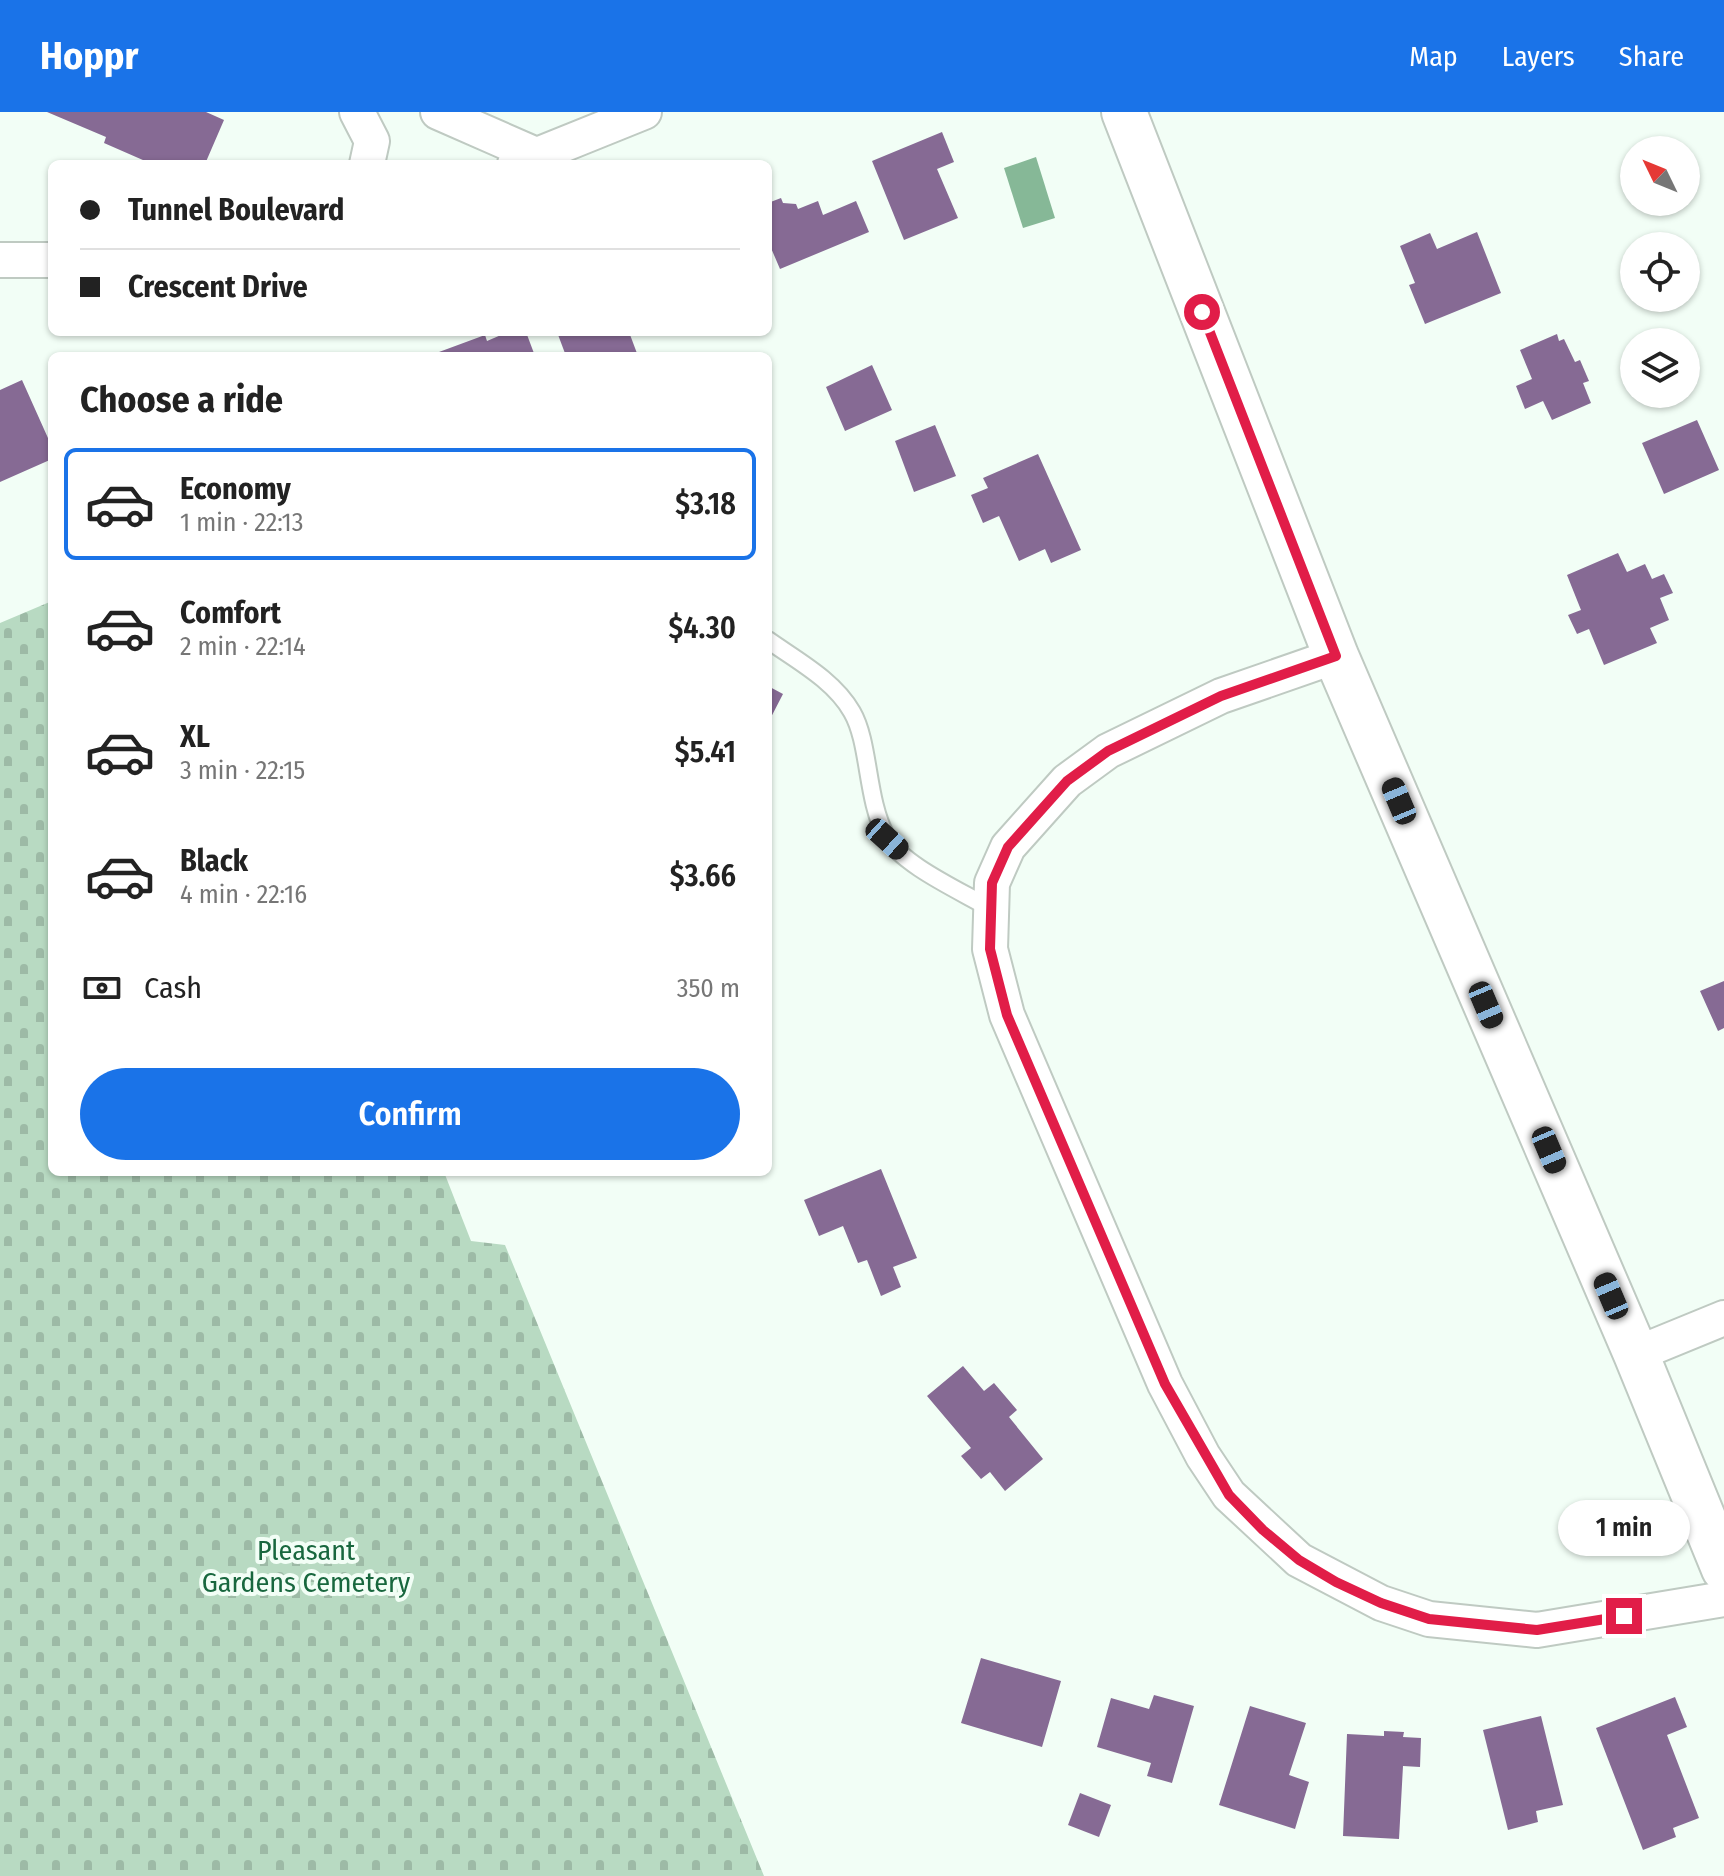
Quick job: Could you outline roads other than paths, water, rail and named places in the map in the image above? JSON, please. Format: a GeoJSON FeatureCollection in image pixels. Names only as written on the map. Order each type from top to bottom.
{"type":"FeatureCollection","features":[{"type":"Feature","properties":{"kind":"street"},"geometry":{"type":"LineString","coordinates":[[357,112],[372,141],[368,160]]}},
{"type":"Feature","properties":{"kind":"street"},"geometry":{"type":"LineString","coordinates":[[438,112],[526,159],[644,112]]}},
{"type":"Feature","properties":{"kind":"street"},"geometry":{"type":"LineString","coordinates":[[1124,112],[1336,656],[1636,1354],[1724,1569]]}},
{"type":"Feature","properties":{"kind":"street"},"geometry":{"type":"LineString","coordinates":[[0,260],[48,260]]}},
{"type":"Feature","properties":{"kind":"street"},"geometry":{"type":"LineString","coordinates":[[1336,656],[1221,696],[1108,751],[1067,781],[1008,847],[992,883],[990,949],[1007,1015],[1165,1384],[1229,1495],[1263,1530],[1299,1560],[1381,1603],[1429,1619],[1537,1630],[1724,1599]]}},
{"type":"Feature","properties":{"kind":"street"},"geometry":{"type":"LineString","coordinates":[[1636,1354],[1724,1318]]}},
{"type":"Feature","properties":{"kind":"lane"},"geometry":{"type":"LineString","coordinates":[[772,643],[827,683],[853,713],[872,801],[887,839],[914,863],[991,909]]}},
{"type":"Feature","properties":{"kind":"park label","name":"Pleasant Gardens Cemetery"},"geometry":{"type":"Point","coordinates":[306,1566]}}]}
